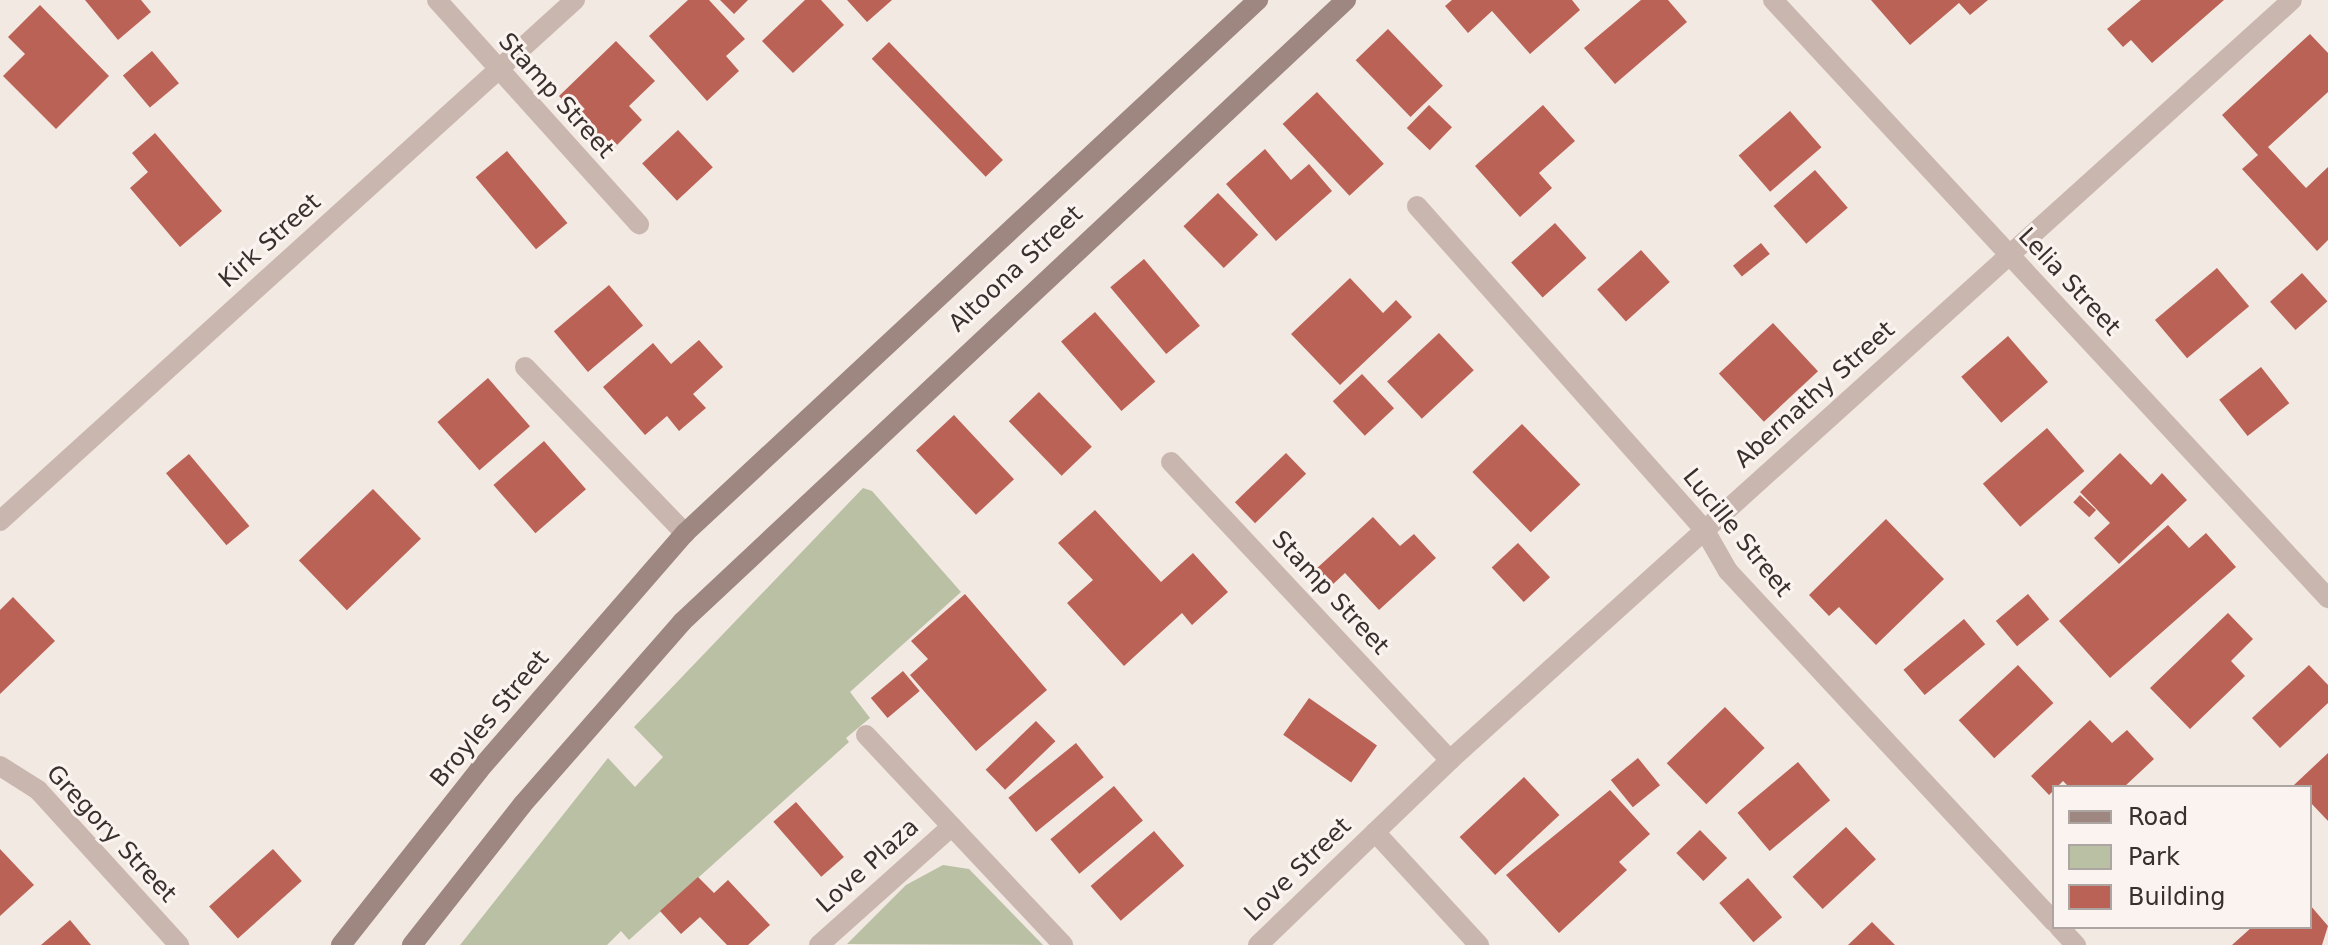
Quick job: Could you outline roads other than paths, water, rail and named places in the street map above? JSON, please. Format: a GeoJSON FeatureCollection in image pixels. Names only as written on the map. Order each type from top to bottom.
{"type":"FeatureCollection","features":[{"type":"Feature","properties":{"kind":"main road","name":"Altoona Street"},"geometry":{"type":"LineString","coordinates":[[685,533],[1258,0]]}},
{"type":"Feature","properties":{"kind":"main road","name":"Altoona Street"},"geometry":{"type":"LineString","coordinates":[[412,945],[522,805],[682,622],[1346,0]]}},
{"type":"Feature","properties":{"kind":"main road","name":"Broyles Street"},"geometry":{"type":"LineString","coordinates":[[341,945],[479,770],[685,533]]}},
{"type":"Feature","properties":{"kind":"street","name":"Stamp Street"},"geometry":{"type":"LineString","coordinates":[[437,0],[497,72],[639,224]]}},
{"type":"Feature","properties":{"kind":"street","name":"Kirk Street"},"geometry":{"type":"LineString","coordinates":[[0,521],[575,0]]}},
{"type":"Feature","properties":{"kind":"street","name":"Lelia Street"},"geometry":{"type":"LineString","coordinates":[[1773,0],[2328,598]]}},
{"type":"Feature","properties":{"kind":"street","name":"Abernathy Street"},"geometry":{"type":"LineString","coordinates":[[1375,832],[1704,529],[2292,0]]}},
{"type":"Feature","properties":{"kind":"street","name":"Lucille Street"},"geometry":{"type":"LineString","coordinates":[[1417,206],[1704,529],[1728,571],[2052,920]]}},
{"type":"Feature","properties":{"kind":"street"},"geometry":{"type":"LineString","coordinates":[[525,367],[685,533]]}},
{"type":"Feature","properties":{"kind":"street","name":"Stamp Street"},"geometry":{"type":"LineString","coordinates":[[1171,462],[1450,760]]}},
{"type":"Feature","properties":{"kind":"street","name":"Love Plaza"},"geometry":{"type":"LineString","coordinates":[[866,735],[1063,945]]}},
{"type":"Feature","properties":{"kind":"street","name":"Gregory Street"},"geometry":{"type":"LineString","coordinates":[[0,766],[38,790],[179,945]]}},
{"type":"Feature","properties":{"kind":"street","name":"Love Plaza"},"geometry":{"type":"LineString","coordinates":[[819,945],[952,826]]}},
{"type":"Feature","properties":{"kind":"street"},"geometry":{"type":"LineString","coordinates":[[1375,832],[1479,945]]}},
{"type":"Feature","properties":{"kind":"street","name":"Love Street"},"geometry":{"type":"LineString","coordinates":[[1258,945],[1375,832]]}},
{"type":"Feature","properties":{"kind":"street"},"geometry":{"type":"LineString","coordinates":[[2061,929],[2076,945]]}}]}
